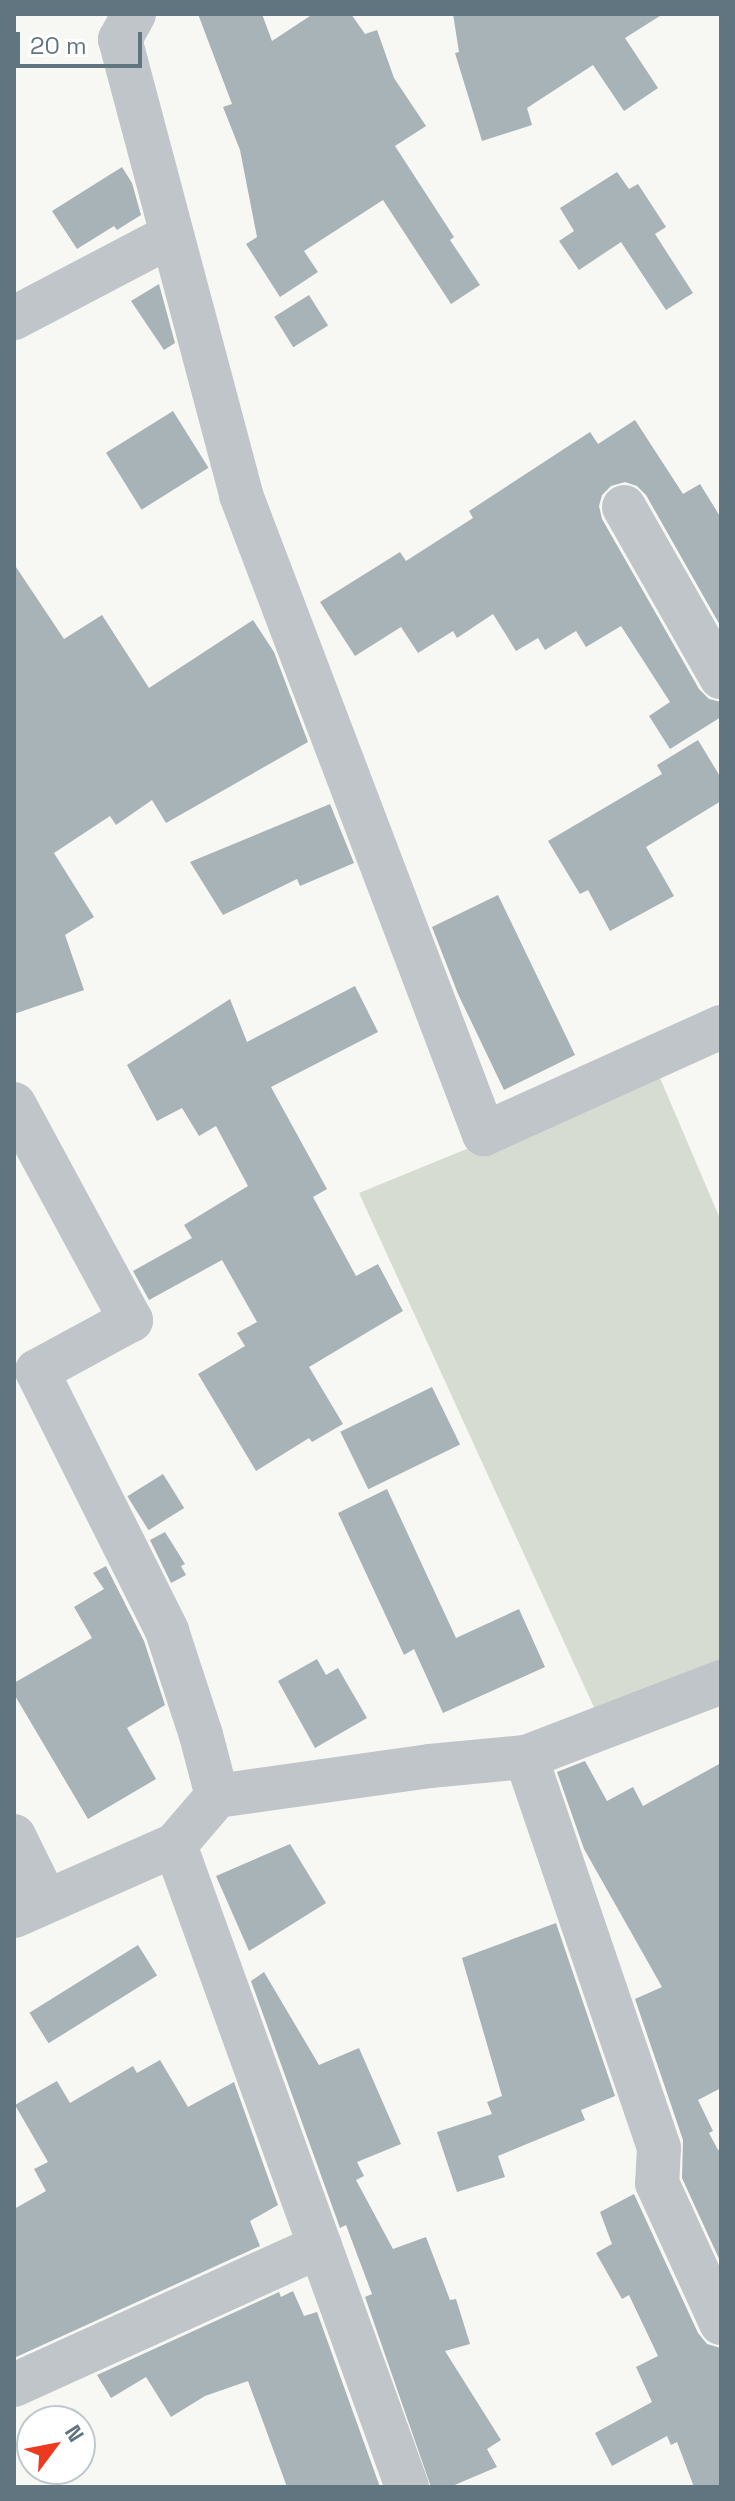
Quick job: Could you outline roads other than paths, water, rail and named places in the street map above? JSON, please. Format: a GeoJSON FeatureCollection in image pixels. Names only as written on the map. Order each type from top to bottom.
{"type":"FeatureCollection","features":[{"type":"Feature","properties":{"kind":"street"},"geometry":{"type":"LineString","coordinates":[[134,14],[120,39],[241,495],[484,1134],[721,1027]]}},
{"type":"Feature","properties":{"kind":"street"},"geometry":{"type":"LineString","coordinates":[[14,318],[172,235]]}},
{"type":"Feature","properties":{"kind":"street"},"geometry":{"type":"LineString","coordinates":[[624,507],[721,677]]}},
{"type":"Feature","properties":{"kind":"street"},"geometry":{"type":"LineString","coordinates":[[14,1104],[131,1320],[37,1371],[167,1631],[217,1796]]}},
{"type":"Feature","properties":{"kind":"street"},"geometry":{"type":"LineString","coordinates":[[14,1836],[30,1908],[175,1845],[217,1796],[430,1766],[526,1757],[721,1682]]}},
{"type":"Feature","properties":{"kind":"street"},"geometry":{"type":"LineString","coordinates":[[526,1757],[659,2148],[657,2183],[721,2323]]}},
{"type":"Feature","properties":{"kind":"street"},"geometry":{"type":"LineString","coordinates":[[175,1845],[407,2487]]}},
{"type":"Feature","properties":{"kind":"street"},"geometry":{"type":"LineString","coordinates":[[14,2385],[320,2246]]}}]}
